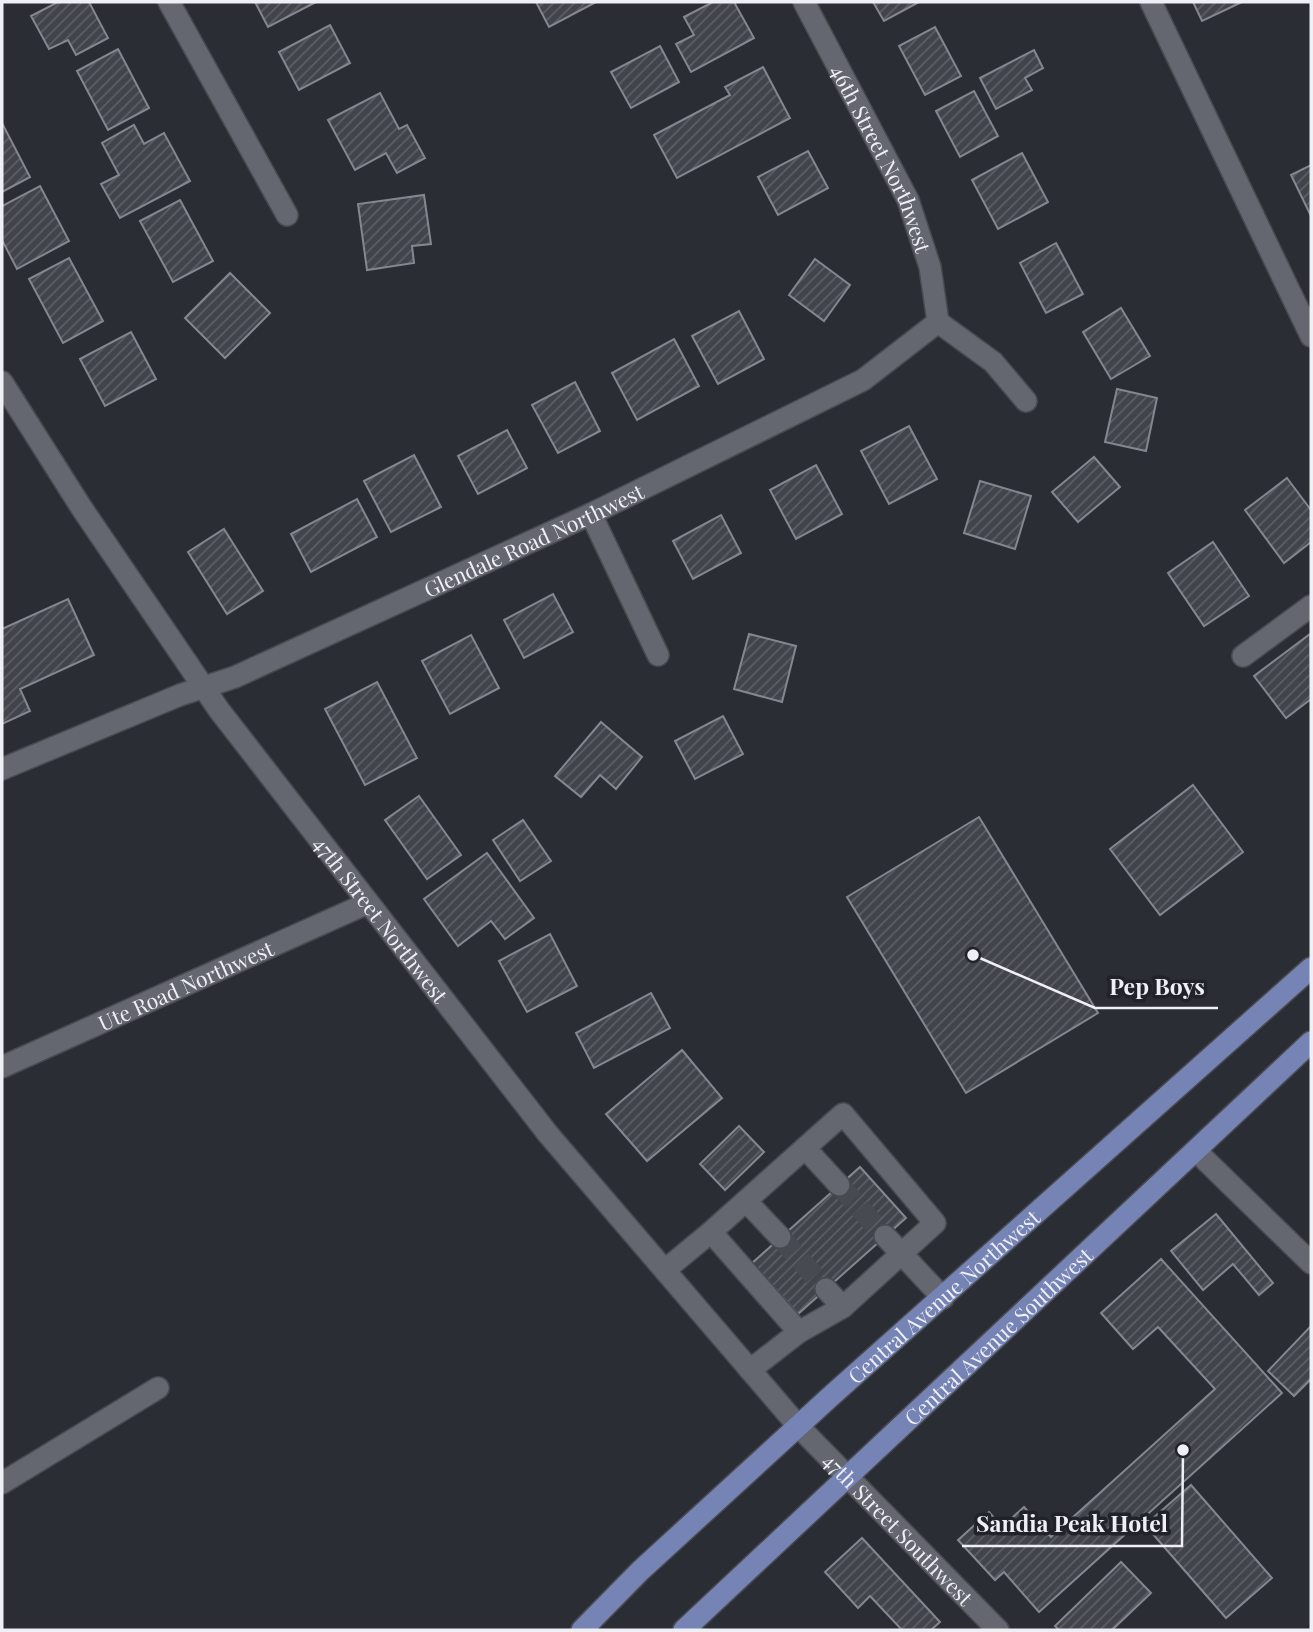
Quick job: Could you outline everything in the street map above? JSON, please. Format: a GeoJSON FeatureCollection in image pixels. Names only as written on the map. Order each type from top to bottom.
{"type":"FeatureCollection","features":[{"type":"Feature","properties":{"kind":"main road","name":"Central Avenue Northwest"},"geometry":{"type":"LineString","coordinates":[[582,1630],[640,1571],[1311,968]]}},
{"type":"Feature","properties":{"kind":"main road","name":"Central Avenue Southwest"},"geometry":{"type":"LineString","coordinates":[[684,1630],[846,1475],[1311,1042]]}},
{"type":"Feature","properties":{"kind":"street"},"geometry":{"type":"LineString","coordinates":[[169,2],[287,215]]}},
{"type":"Feature","properties":{"kind":"street","name":"46th Street Northwest"},"geometry":{"type":"LineString","coordinates":[[804,2],[908,200],[930,267],[938,322]]}},
{"type":"Feature","properties":{"kind":"street"},"geometry":{"type":"LineString","coordinates":[[1151,2],[1311,336]]}},
{"type":"Feature","properties":{"kind":"street"},"geometry":{"type":"LineString","coordinates":[[938,322],[993,362],[1026,401]]}},
{"type":"Feature","properties":{"kind":"street","name":"Glendale Road Northwest"},"geometry":{"type":"LineString","coordinates":[[2,769],[235,677],[591,514],[863,380],[938,322]]}},
{"type":"Feature","properties":{"kind":"street","name":"47th Street Northwest"},"geometry":{"type":"LineString","coordinates":[[2,382],[203,688],[548,1134],[799,1427]]}},
{"type":"Feature","properties":{"kind":"street"},"geometry":{"type":"LineString","coordinates":[[591,514],[658,655]]}},
{"type":"Feature","properties":{"kind":"street"},"geometry":{"type":"LineString","coordinates":[[1243,656],[1311,606]]}},
{"type":"Feature","properties":{"kind":"street","name":"Ute Road Northwest"},"geometry":{"type":"LineString","coordinates":[[2,1067],[368,902]]}},
{"type":"Feature","properties":{"kind":"street"},"geometry":{"type":"LineString","coordinates":[[665,1270],[712,1232],[842,1114],[934,1223],[843,1307],[799,1332],[750,1370]]}},
{"type":"Feature","properties":{"kind":"street"},"geometry":{"type":"LineString","coordinates":[[805,1148],[839,1185]]}},
{"type":"Feature","properties":{"kind":"street"},"geometry":{"type":"LineString","coordinates":[[1196,1151],[1311,1263]]}},
{"type":"Feature","properties":{"kind":"street"},"geometry":{"type":"LineString","coordinates":[[746,1201],[780,1237]]}},
{"type":"Feature","properties":{"kind":"street"},"geometry":{"type":"LineString","coordinates":[[712,1232],[799,1332]]}},
{"type":"Feature","properties":{"kind":"street"},"geometry":{"type":"LineString","coordinates":[[885,1236],[943,1298]]}},
{"type":"Feature","properties":{"kind":"street"},"geometry":{"type":"LineString","coordinates":[[827,1289],[843,1307]]}},
{"type":"Feature","properties":{"kind":"street"},"geometry":{"type":"LineString","coordinates":[[2,1483],[158,1388]]}},
{"type":"Feature","properties":{"kind":"street","name":"47th Street Southwest"},"geometry":{"type":"LineString","coordinates":[[799,1427],[998,1630]]}},
{"type":"Feature","properties":{"kind":"building"},"geometry":{"type":"Polygon","coordinates":[[[58,2],[89,2],[108,38],[76,55],[68,40],[49,49],[31,16],[58,2]]]}},
{"type":"Feature","properties":{"kind":"building"},"geometry":{"type":"Polygon","coordinates":[[[255,2],[316,2],[268,27],[255,2]]]}},
{"type":"Feature","properties":{"kind":"building"},"geometry":{"type":"Polygon","coordinates":[[[536,2],[596,2],[549,27],[536,2]]]}},
{"type":"Feature","properties":{"kind":"building"},"geometry":{"type":"Polygon","coordinates":[[[713,2],[734,2],[754,38],[691,72],[676,44],[694,35],[684,17],[713,2]]]}},
{"type":"Feature","properties":{"kind":"building"},"geometry":{"type":"Polygon","coordinates":[[[873,2],[919,2],[884,21],[873,2]]]}},
{"type":"Feature","properties":{"kind":"building"},"geometry":{"type":"Polygon","coordinates":[[[1193,2],[1242,2],[1202,21],[1193,2]]]}},
{"type":"Feature","properties":{"kind":"building"},"geometry":{"type":"Polygon","coordinates":[[[330,25],[350,63],[299,90],[279,52],[330,25]]]}},
{"type":"Feature","properties":{"kind":"building"},"geometry":{"type":"Polygon","coordinates":[[[935,27],[961,76],[925,95],[899,46],[935,27]]]}},
{"type":"Feature","properties":{"kind":"building"},"geometry":{"type":"Polygon","coordinates":[[[660,46],[679,82],[631,108],[611,72],[660,46]]]}},
{"type":"Feature","properties":{"kind":"building"},"geometry":{"type":"Polygon","coordinates":[[[118,49],[149,108],[108,130],[77,71],[118,49]]]}},
{"type":"Feature","properties":{"kind":"building"},"geometry":{"type":"Polygon","coordinates":[[[1034,50],[1043,68],[1025,78],[1032,90],[996,109],[980,78],[1034,50]]]}},
{"type":"Feature","properties":{"kind":"building"},"geometry":{"type":"Polygon","coordinates":[[[763,67],[790,118],[677,178],[654,135],[730,95],[725,87],[763,67]]]}},
{"type":"Feature","properties":{"kind":"building"},"geometry":{"type":"Polygon","coordinates":[[[974,91],[998,136],[960,157],[936,111],[974,91]]]}},
{"type":"Feature","properties":{"kind":"building"},"geometry":{"type":"Polygon","coordinates":[[[380,93],[399,129],[407,125],[425,158],[397,173],[386,153],[355,170],[328,120],[380,93]]]}},
{"type":"Feature","properties":{"kind":"building"},"geometry":{"type":"Polygon","coordinates":[[[2,123],[30,177],[2,192],[2,123]]]}},
{"type":"Feature","properties":{"kind":"building"},"geometry":{"type":"Polygon","coordinates":[[[134,125],[144,144],[164,133],[190,181],[120,218],[101,184],[119,175],[102,143],[134,125]]]}},
{"type":"Feature","properties":{"kind":"building"},"geometry":{"type":"Polygon","coordinates":[[[808,151],[828,188],[778,215],[758,177],[808,151]]]}},
{"type":"Feature","properties":{"kind":"building"},"geometry":{"type":"Polygon","coordinates":[[[1022,153],[1048,202],[998,229],[972,180],[1022,153]]]}},
{"type":"Feature","properties":{"kind":"building"},"geometry":{"type":"Polygon","coordinates":[[[1311,165],[1311,216],[1291,175],[1311,165]]]}},
{"type":"Feature","properties":{"kind":"building"},"geometry":{"type":"Polygon","coordinates":[[[40,186],[69,241],[17,269],[2,240],[2,206],[40,186]]]}},
{"type":"Feature","properties":{"kind":"building"},"geometry":{"type":"Polygon","coordinates":[[[424,195],[431,244],[412,246],[414,263],[367,270],[358,204],[424,195]]]}},
{"type":"Feature","properties":{"kind":"building"},"geometry":{"type":"Polygon","coordinates":[[[180,200],[213,261],[173,282],[140,221],[180,200]]]}},
{"type":"Feature","properties":{"kind":"building"},"geometry":{"type":"Polygon","coordinates":[[[1056,243],[1083,294],[1046,313],[1020,263],[1056,243]]]}},
{"type":"Feature","properties":{"kind":"building"},"geometry":{"type":"Polygon","coordinates":[[[69,258],[103,321],[63,343],[29,279],[69,258]]]}},
{"type":"Feature","properties":{"kind":"building"},"geometry":{"type":"Polygon","coordinates":[[[815,259],[850,285],[824,321],[789,295],[815,259]]]}},
{"type":"Feature","properties":{"kind":"building"},"geometry":{"type":"Polygon","coordinates":[[[230,273],[270,313],[225,358],[185,318],[230,273]]]}},
{"type":"Feature","properties":{"kind":"building"},"geometry":{"type":"Polygon","coordinates":[[[1121,308],[1150,356],[1111,379],[1083,332],[1121,308]]]}},
{"type":"Feature","properties":{"kind":"building"},"geometry":{"type":"Polygon","coordinates":[[[739,311],[764,359],[718,384],[692,336],[739,311]]]}},
{"type":"Feature","properties":{"kind":"building"},"geometry":{"type":"Polygon","coordinates":[[[131,332],[156,379],[105,406],[80,359],[131,332]]]}},
{"type":"Feature","properties":{"kind":"building"},"geometry":{"type":"Polygon","coordinates":[[[674,339],[699,386],[637,420],[612,373],[674,339]]]}},
{"type":"Feature","properties":{"kind":"building"},"geometry":{"type":"Polygon","coordinates":[[[575,382],[600,431],[558,453],[532,405],[575,382]]]}},
{"type":"Feature","properties":{"kind":"building"},"geometry":{"type":"Polygon","coordinates":[[[1117,389],[1157,398],[1146,451],[1105,442],[1117,389]]]}},
{"type":"Feature","properties":{"kind":"building"},"geometry":{"type":"Polygon","coordinates":[[[909,426],[937,479],[889,504],[861,451],[909,426]]]}},
{"type":"Feature","properties":{"kind":"building"},"geometry":{"type":"Polygon","coordinates":[[[507,430],[527,468],[478,494],[458,456],[507,430]]]}},
{"type":"Feature","properties":{"kind":"building"},"geometry":{"type":"Polygon","coordinates":[[[414,455],[441,507],[391,532],[364,481],[414,455]]]}},
{"type":"Feature","properties":{"kind":"building"},"geometry":{"type":"Polygon","coordinates":[[[1094,457],[1120,487],[1078,522],[1052,492],[1094,457]]]}},
{"type":"Feature","properties":{"kind":"building"},"geometry":{"type":"Polygon","coordinates":[[[816,465],[842,514],[796,539],[770,490],[816,465]]]}},
{"type":"Feature","properties":{"kind":"building"},"geometry":{"type":"Polygon","coordinates":[[[1287,478],[1311,510],[1311,542],[1284,563],[1245,510],[1287,478]]]}},
{"type":"Feature","properties":{"kind":"building"},"geometry":{"type":"Polygon","coordinates":[[[980,481],[1031,496],[1015,549],[964,533],[980,481]]]}},
{"type":"Feature","properties":{"kind":"building"},"geometry":{"type":"Polygon","coordinates":[[[357,499],[377,537],[311,572],[291,534],[357,499]]]}},
{"type":"Feature","properties":{"kind":"building"},"geometry":{"type":"Polygon","coordinates":[[[721,515],[741,553],[693,579],[673,541],[721,515]]]}},
{"type":"Feature","properties":{"kind":"building"},"geometry":{"type":"Polygon","coordinates":[[[224,529],[263,591],[227,614],[188,552],[224,529]]]}},
{"type":"Feature","properties":{"kind":"building"},"geometry":{"type":"Polygon","coordinates":[[[1213,542],[1249,596],[1204,626],[1168,573],[1213,542]]]}},
{"type":"Feature","properties":{"kind":"building"},"geometry":{"type":"Polygon","coordinates":[[[553,594],[573,632],[524,658],[504,620],[553,594]]]}},
{"type":"Feature","properties":{"kind":"building"},"geometry":{"type":"Polygon","coordinates":[[[68,599],[94,655],[20,689],[30,711],[2,724],[2,629],[68,599]]]}},
{"type":"Feature","properties":{"kind":"building"},"geometry":{"type":"Polygon","coordinates":[[[749,634],[796,646],[782,702],[734,689],[749,634]]]}},
{"type":"Feature","properties":{"kind":"building"},"geometry":{"type":"Polygon","coordinates":[[[1310,634],[1311,699],[1286,718],[1254,676],[1310,634]]]}},
{"type":"Feature","properties":{"kind":"building"},"geometry":{"type":"Polygon","coordinates":[[[471,635],[499,688],[450,714],[422,661],[471,635]]]}},
{"type":"Feature","properties":{"kind":"building"},"geometry":{"type":"Polygon","coordinates":[[[377,682],[417,758],[365,785],[325,709],[377,682]]]}},
{"type":"Feature","properties":{"kind":"building"},"geometry":{"type":"Polygon","coordinates":[[[723,716],[743,754],[695,779],[675,741],[723,716]]]}},
{"type":"Feature","properties":{"kind":"building"},"geometry":{"type":"Polygon","coordinates":[[[601,722],[642,757],[616,789],[600,775],[581,797],[555,776],[601,722]]]}},
{"type":"Feature","properties":{"kind":"building"},"geometry":{"type":"Polygon","coordinates":[[[1193,785],[1243,852],[1160,915],[1110,849],[1193,785]]]}},
{"type":"Feature","properties":{"kind":"building"},"geometry":{"type":"Polygon","coordinates":[[[419,796],[461,855],[427,879],[385,820],[419,796]]]}},
{"type":"Feature","properties":{"kind":"building"},"geometry":{"type":"Polygon","coordinates":[[[979,817],[1098,1013],[966,1093],[847,897],[979,817]]]}},
{"type":"Feature","properties":{"kind":"building"},"geometry":{"type":"Polygon","coordinates":[[[523,820],[551,861],[520,881],[493,840],[523,820]]]}},
{"type":"Feature","properties":{"kind":"building"},"geometry":{"type":"Polygon","coordinates":[[[487,853],[534,918],[505,939],[491,921],[458,946],[424,899],[487,853]]]}},
{"type":"Feature","properties":{"kind":"building"},"geometry":{"type":"Polygon","coordinates":[[[550,934],[577,986],[527,1012],[499,961],[550,934]]]}},
{"type":"Feature","properties":{"kind":"building"},"geometry":{"type":"Polygon","coordinates":[[[651,993],[670,1028],[594,1068],[576,1033],[651,993]]]}},
{"type":"Feature","properties":{"kind":"building"},"geometry":{"type":"Polygon","coordinates":[[[682,1050],[722,1098],[647,1161],[606,1114],[682,1050]]]}},
{"type":"Feature","properties":{"kind":"building"},"geometry":{"type":"Polygon","coordinates":[[[739,1126],[764,1152],[725,1190],[700,1164],[739,1126]]]}},
{"type":"Feature","properties":{"kind":"building"},"geometry":{"type":"Polygon","coordinates":[[[860,1167],[906,1218],[798,1314],[752,1263],[860,1167]]]}},
{"type":"Feature","properties":{"kind":"building"},"geometry":{"type":"Polygon","coordinates":[[[1216,1214],[1273,1283],[1259,1295],[1233,1264],[1203,1290],[1171,1251],[1216,1214]]]}},
{"type":"Feature","properties":{"kind":"building"},"geometry":{"type":"Polygon","coordinates":[[[1161,1259],[1282,1393],[1039,1612],[1004,1572],[995,1580],[958,1540],[989,1512],[1002,1527],[1024,1507],[1051,1537],[1215,1389],[1158,1327],[1133,1349],[1101,1313],[1161,1259]]]}},
{"type":"Feature","properties":{"kind":"building"},"geometry":{"type":"Polygon","coordinates":[[[1311,1326],[1311,1379],[1294,1396],[1268,1371],[1311,1326]]]}},
{"type":"Feature","properties":{"kind":"building"},"geometry":{"type":"Polygon","coordinates":[[[1191,1485],[1272,1578],[1226,1618],[1145,1525],[1191,1485]]]}},
{"type":"Feature","properties":{"kind":"building"},"geometry":{"type":"Polygon","coordinates":[[[862,1538],[940,1622],[931,1630],[902,1630],[870,1596],[858,1608],[825,1572],[862,1538]]]}},
{"type":"Feature","properties":{"kind":"building"},"geometry":{"type":"Polygon","coordinates":[[[1121,1562],[1151,1593],[1112,1630],[1059,1630],[1055,1626],[1121,1562]]]}},
{"type":"Feature","properties":{"kind":"tunnel"},"geometry":{"type":"LineString","coordinates":[[839,1185],[885,1236]]}},
{"type":"Feature","properties":{"kind":"tunnel"},"geometry":{"type":"LineString","coordinates":[[780,1237],[826,1289]]}},
{"type":"Feature","properties":{"kind":"place","name":"Pep Boys"},"geometry":{"type":"Point","coordinates":[973,955]}},
{"type":"Feature","properties":{"kind":"place","name":"Sandia Peak Hotel"},"geometry":{"type":"Point","coordinates":[1183,1450]}}]}
